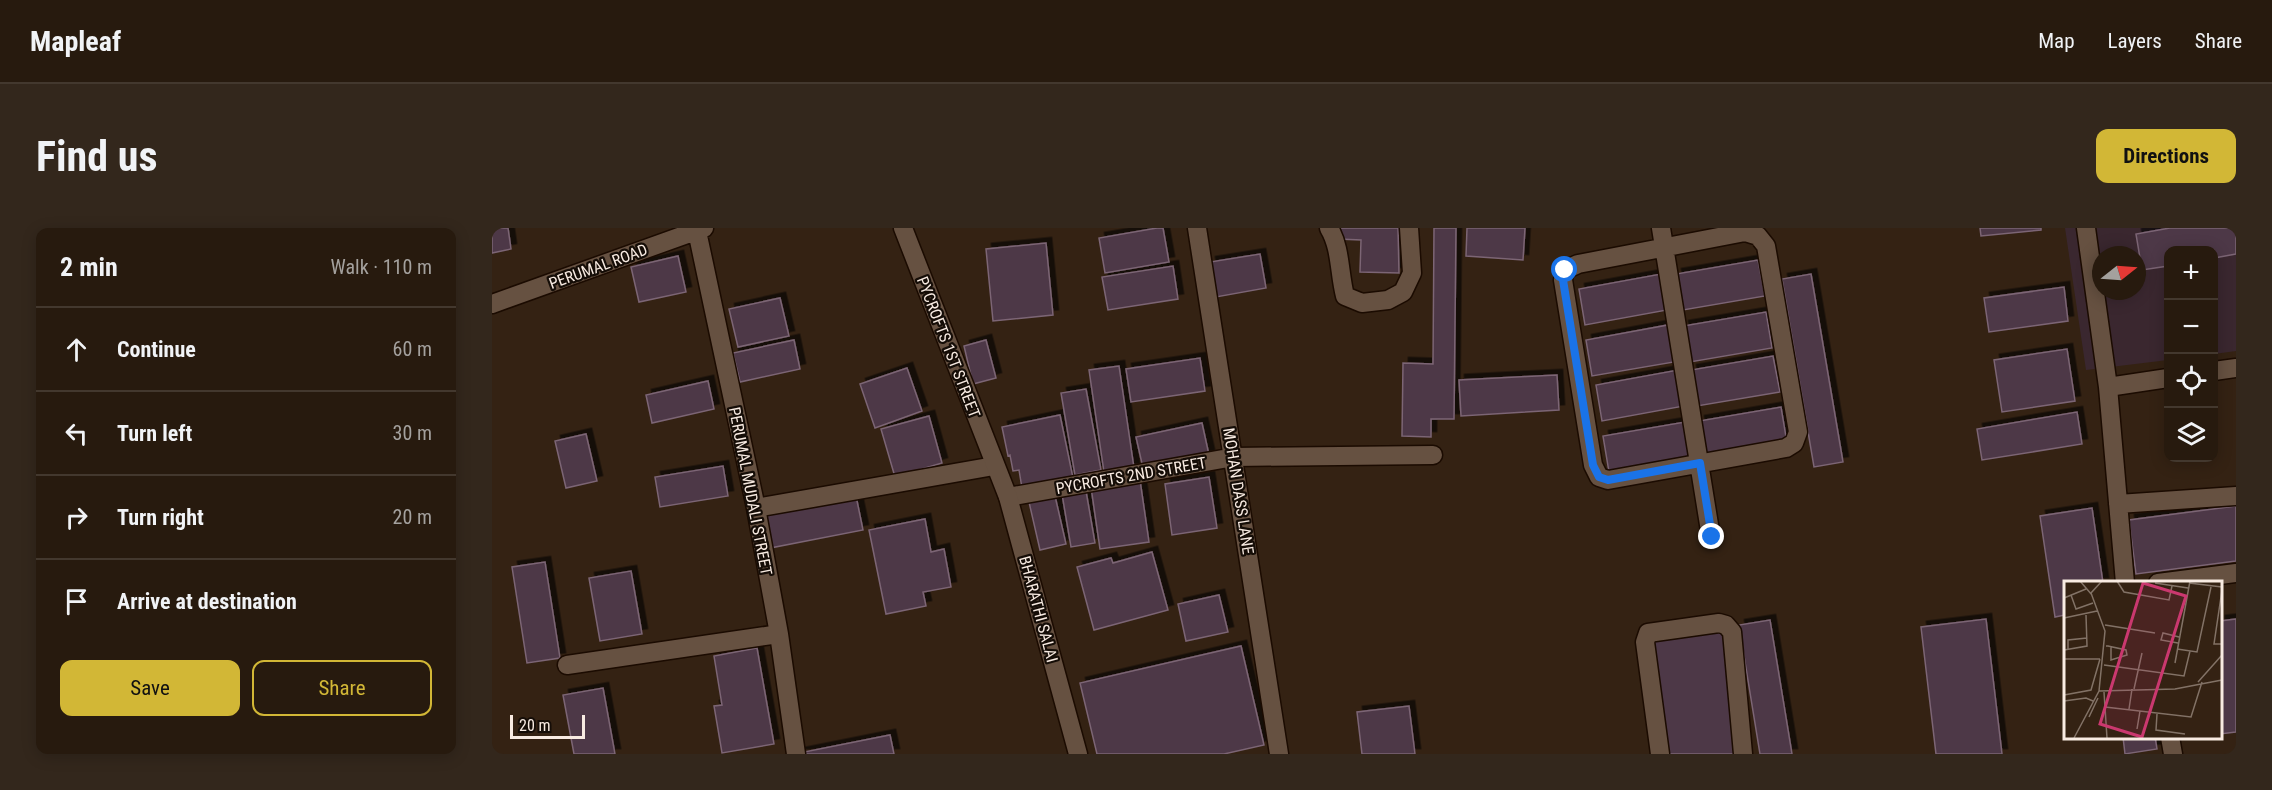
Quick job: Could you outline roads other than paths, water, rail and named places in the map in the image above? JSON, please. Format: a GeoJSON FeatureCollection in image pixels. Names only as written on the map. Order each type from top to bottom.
{"type":"FeatureCollection","features":[{"type":"Feature","properties":{"kind":"street","name":"PYCROFTS 1ST STREET"},"geometry":{"type":"LineString","coordinates":[[903,228],[994,466]]}},
{"type":"Feature","properties":{"kind":"street","name":"MOHAN DASS LANE"},"geometry":{"type":"LineString","coordinates":[[1197,228],[1280,754]]}},
{"type":"Feature","properties":{"kind":"street"},"geometry":{"type":"LineString","coordinates":[[1329,228],[1336,240],[1340,279],[1345,296],[1362,303],[1388,300],[1403,292],[1412,273],[1409,228]]}},
{"type":"Feature","properties":{"kind":"street"},"geometry":{"type":"LineString","coordinates":[[1661,228],[1712,537]]}},
{"type":"Feature","properties":{"kind":"street"},"geometry":{"type":"LineString","coordinates":[[2086,228],[2108,387],[2125,581]]}},
{"type":"Feature","properties":{"kind":"street","name":"PERUMAL ROAD"},"geometry":{"type":"LineString","coordinates":[[492,304],[701,229]]}},
{"type":"Feature","properties":{"kind":"street","name":"PERUMAL MUDALI STREET"},"geometry":{"type":"LineString","coordinates":[[701,229],[756,508],[796,754]]}},
{"type":"Feature","properties":{"kind":"street"},"geometry":{"type":"LineString","coordinates":[[1745,232],[1758,236],[1766,246],[1798,432],[1794,443],[1786,447],[1608,480],[1599,477],[1593,465],[1563,280],[1565,270],[1578,264],[1665,247],[1745,232]]}},
{"type":"Feature","properties":{"kind":"street"},"geometry":{"type":"LineString","coordinates":[[2218,370],[2236,368]]}},
{"type":"Feature","properties":{"kind":"street"},"geometry":{"type":"LineString","coordinates":[[2108,387],[2164,379]]}},
{"type":"Feature","properties":{"kind":"street","name":"PYCROFTS 2ND STREET"},"geometry":{"type":"LineString","coordinates":[[1008,497],[1234,457],[1433,455]]}},
{"type":"Feature","properties":{"kind":"street","name":"BHARATHI SALAI"},"geometry":{"type":"LineString","coordinates":[[994,466],[1008,497],[1078,754]]}},
{"type":"Feature","properties":{"kind":"street"},"geometry":{"type":"LineString","coordinates":[[756,508],[994,466]]}},
{"type":"Feature","properties":{"kind":"street"},"geometry":{"type":"LineString","coordinates":[[2118,504],[2236,496]]}},
{"type":"Feature","properties":{"kind":"street"},"geometry":{"type":"LineString","coordinates":[[2174,581],[2236,573]]}},
{"type":"Feature","properties":{"kind":"street"},"geometry":{"type":"LineString","coordinates":[[1660,754],[1645,642],[1648,633],[1719,623],[1726,625],[1732,632],[1743,754]]}},
{"type":"Feature","properties":{"kind":"street"},"geometry":{"type":"LineString","coordinates":[[567,665],[778,634]]}},
{"type":"Feature","properties":{"kind":"street"},"geometry":{"type":"LineString","coordinates":[[2170,739],[2173,754]]}}]}
